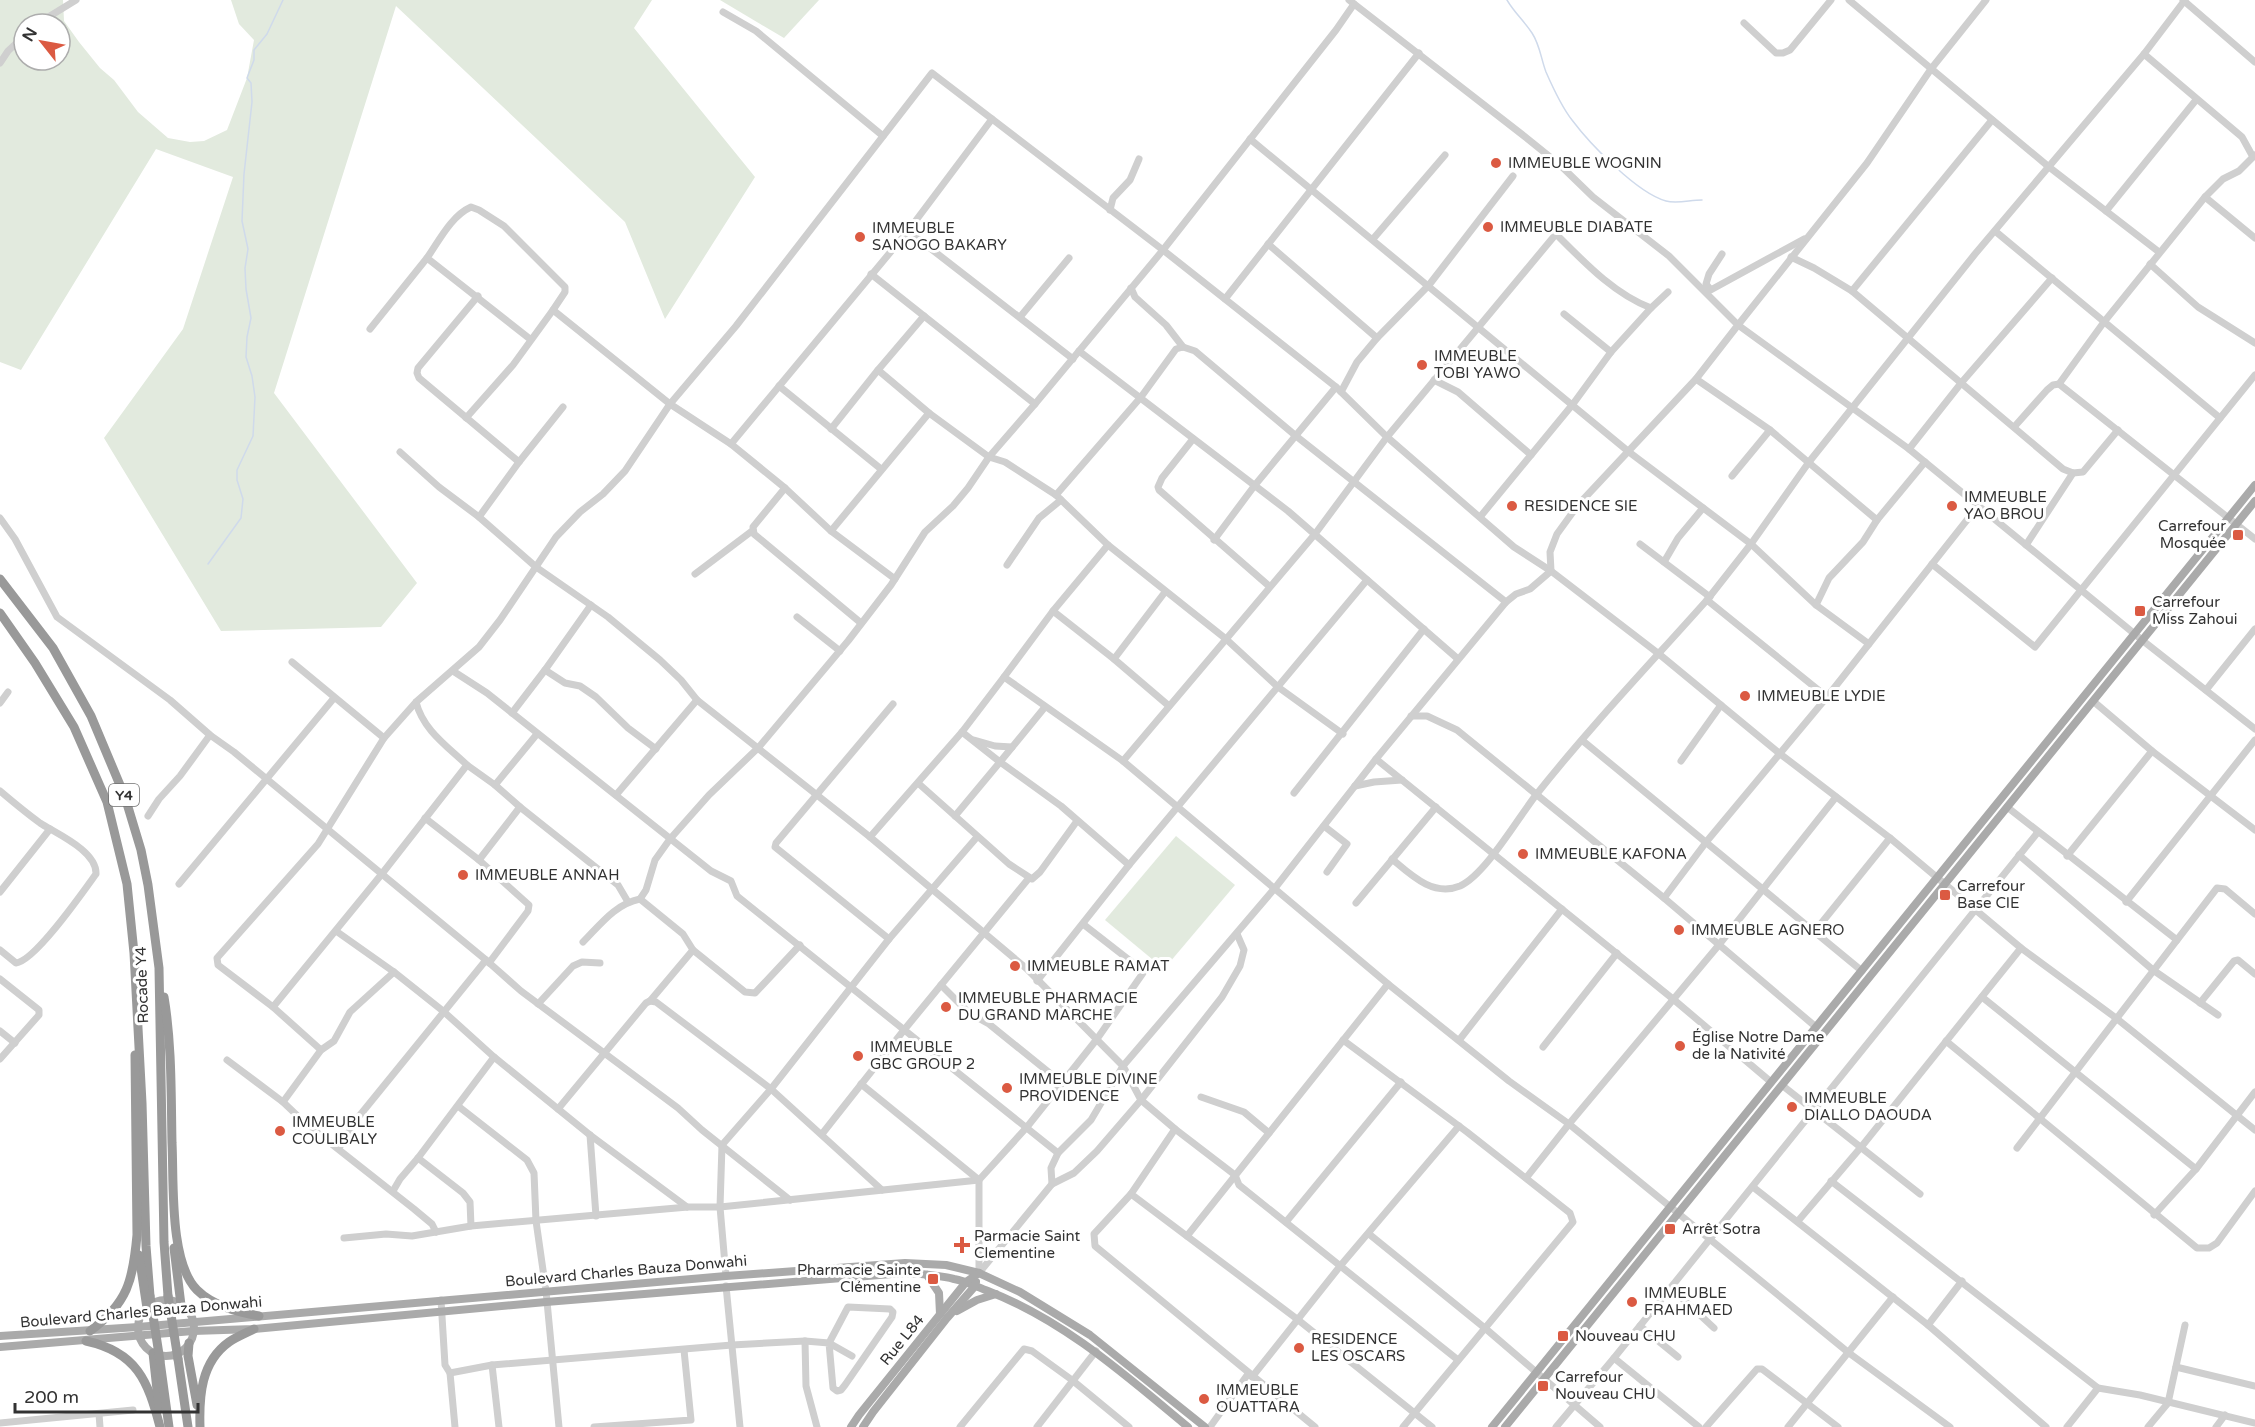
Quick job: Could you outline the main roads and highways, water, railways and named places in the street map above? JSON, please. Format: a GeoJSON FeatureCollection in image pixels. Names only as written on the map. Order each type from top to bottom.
{"type":"FeatureCollection","features":[{"type":"Feature","properties":{"kind":"highway","name":"Rocade Y4"},"geometry":{"type":"LineString","coordinates":[[0,579],[53,648],[91,716],[125,797],[141,850],[159,968],[164,1242],[168,1296],[188,1427]]}},
{"type":"Feature","properties":{"kind":"highway","name":"Rocade Y4"},"geometry":{"type":"LineString","coordinates":[[0,613],[35,663],[74,727],[107,802],[127,884],[142,1103],[146,1246],[157,1357],[169,1427]]}},
{"type":"Feature","properties":{"kind":"highway"},"geometry":{"type":"LineString","coordinates":[[159,968],[168,1048],[174,1251],[181,1305]]}},
{"type":"Feature","properties":{"kind":"highway"},"geometry":{"type":"LineString","coordinates":[[136,990],[134,1091],[137,1235],[147,1308]]}},
{"type":"Feature","properties":{"kind":"highway"},"geometry":{"type":"LineString","coordinates":[[174,1220],[181,1256],[187,1275],[196,1290],[226,1307],[259,1316]]}},
{"type":"Feature","properties":{"kind":"highway"},"geometry":{"type":"LineString","coordinates":[[90,1331],[111,1314],[126,1293],[132,1277],[137,1235]]}},
{"type":"Feature","properties":{"kind":"highway"},"geometry":{"type":"LineString","coordinates":[[200,1426],[203,1376],[210,1362],[229,1342],[254,1329]]}},
{"type":"Feature","properties":{"kind":"highway"},"geometry":{"type":"LineString","coordinates":[[86,1341],[105,1345],[132,1364],[145,1380],[161,1427]]}},
{"type":"Feature","properties":{"kind":"highway"},"geometry":{"type":"LineString","coordinates":[[189,1343],[188,1356],[200,1426]]}},
{"type":"Feature","properties":{"kind":"highway"},"geometry":{"type":"LineString","coordinates":[[157,1357],[161,1427]]}},
{"type":"Feature","properties":{"kind":"main road"},"geometry":{"type":"LineString","coordinates":[[1674,1210],[1783,1086],[2134,634],[2255,485]]}},
{"type":"Feature","properties":{"kind":"main road"},"geometry":{"type":"LineString","coordinates":[[1492,1427],[1540,1376],[1674,1210],[1771,1082],[1862,971],[2007,807],[2255,501]]}},
{"type":"Feature","properties":{"kind":"main road","name":"Boulevard Charles Bauza Donwahi"},"geometry":{"type":"LineString","coordinates":[[0,1347],[139,1337],[259,1316],[441,1300],[905,1263],[946,1265],[979,1273],[1020,1292],[1090,1335],[1207,1427]]}},
{"type":"Feature","properties":{"kind":"main road","name":"Boulevard Charles Bauza Donwahi"},"geometry":{"type":"LineString","coordinates":[[0,1336],[138,1327],[193,1326],[254,1329],[546,1302],[904,1273],[966,1282],[1033,1311],[1096,1351],[1188,1427]]}},
{"type":"Feature","properties":{"kind":"main road"},"geometry":{"type":"LineString","coordinates":[[863,1427],[943,1316],[975,1286],[979,1273]]}},
{"type":"Feature","properties":{"kind":"main road","name":"Rue L84"},"geometry":{"type":"LineString","coordinates":[[851,1427],[943,1316],[966,1282],[979,1273]]}},
{"type":"Feature","properties":{"kind":"main road"},"geometry":{"type":"LineString","coordinates":[[927,1275],[939,1293],[943,1316]]}},
{"type":"Feature","properties":{"kind":"main road"},"geometry":{"type":"LineString","coordinates":[[943,1316],[996,1294]]}},
{"type":"Feature","properties":{"kind":"main road"},"geometry":{"type":"LineString","coordinates":[[164,1300],[181,1305],[186,1310],[193,1326],[189,1343],[177,1354],[157,1357],[142,1344],[139,1337],[138,1327],[142,1313],[164,1300]]}},
{"type":"Feature","properties":{"kind":"main road"},"geometry":{"type":"LineString","coordinates":[[1505,1427],[1540,1376]]}},
{"type":"Feature","properties":{"kind":"waterway"},"geometry":{"type":"LineString","coordinates":[[208,564],[241,518],[243,499],[237,480],[237,470],[253,436],[255,397],[246,357],[251,318],[245,268],[248,249],[242,221],[244,174],[252,102],[251,83],[247,78],[254,60],[254,50],[267,34],[283,0]]}},
{"type":"Feature","properties":{"kind":"waterway"},"geometry":{"type":"LineString","coordinates":[[1507,0],[1535,38],[1546,72],[1564,109],[1602,154],[1628,178],[1654,196],[1670,202],[1702,200]]}},
{"type":"Feature","properties":{"kind":"place","name":"IMMEUBLE WOGNIN"},"geometry":{"type":"Point","coordinates":[1496,163]}},
{"type":"Feature","properties":{"kind":"place","name":"IMMEUBLE DIABATE"},"geometry":{"type":"Point","coordinates":[1488,227]}},
{"type":"Feature","properties":{"kind":"place","name":"IMMEUBLE SANOGO BAKARY"},"geometry":{"type":"Point","coordinates":[860,237]}},
{"type":"Feature","properties":{"kind":"place","name":"IMMEUBLE TOBI YAWO"},"geometry":{"type":"Point","coordinates":[1422,365]}},
{"type":"Feature","properties":{"kind":"place","name":"RESIDENCE SIE"},"geometry":{"type":"Point","coordinates":[1512,506]}},
{"type":"Feature","properties":{"kind":"place","name":"IMMEUBLE YAO BROU"},"geometry":{"type":"Point","coordinates":[1952,506]}},
{"type":"Feature","properties":{"kind":"place","name":"Carrefour Mosquée"},"geometry":{"type":"Point","coordinates":[2238,535]}},
{"type":"Feature","properties":{"kind":"place","name":"Carrefour Miss Zahoui"},"geometry":{"type":"Point","coordinates":[2140,611]}},
{"type":"Feature","properties":{"kind":"place","name":"IMMEUBLE LYDIE"},"geometry":{"type":"Point","coordinates":[1745,696]}},
{"type":"Feature","properties":{"kind":"place","name":"IMMEUBLE KAFONA"},"geometry":{"type":"Point","coordinates":[1523,854]}},
{"type":"Feature","properties":{"kind":"place","name":"IMMEUBLE ANNAH"},"geometry":{"type":"Point","coordinates":[463,875]}},
{"type":"Feature","properties":{"kind":"place","name":"Carrefour Base CIE"},"geometry":{"type":"Point","coordinates":[1945,895]}},
{"type":"Feature","properties":{"kind":"place","name":"IMMEUBLE AGNERO"},"geometry":{"type":"Point","coordinates":[1679,930]}},
{"type":"Feature","properties":{"kind":"place","name":"IMMEUBLE RAMAT"},"geometry":{"type":"Point","coordinates":[1015,966]}},
{"type":"Feature","properties":{"kind":"place","name":"IMMEUBLE PHARMACIE DU GRAND MARCHE"},"geometry":{"type":"Point","coordinates":[946,1007]}},
{"type":"Feature","properties":{"kind":"place","name":"Église Notre Dame de la Nativité"},"geometry":{"type":"Point","coordinates":[1680,1046]}},
{"type":"Feature","properties":{"kind":"place","name":"IMMEUBLE GBC GROUP 2"},"geometry":{"type":"Point","coordinates":[858,1056]}},
{"type":"Feature","properties":{"kind":"place","name":"IMMEUBLE DIVINE PROVIDENCE"},"geometry":{"type":"Point","coordinates":[1007,1088]}},
{"type":"Feature","properties":{"kind":"place","name":"IMMEUBLE DIALLO DAOUDA"},"geometry":{"type":"Point","coordinates":[1792,1107]}},
{"type":"Feature","properties":{"kind":"place","name":"IMMEUBLE COULIBALY"},"geometry":{"type":"Point","coordinates":[280,1131]}},
{"type":"Feature","properties":{"kind":"place","name":"Arrêt Sotra"},"geometry":{"type":"Point","coordinates":[1670,1229]}},
{"type":"Feature","properties":{"kind":"place","name":"Parmacie Saint Clementine"},"geometry":{"type":"Point","coordinates":[962,1245]}},
{"type":"Feature","properties":{"kind":"place","name":"Pharmacie Sainte Clémentine"},"geometry":{"type":"Point","coordinates":[933,1279]}},
{"type":"Feature","properties":{"kind":"place","name":"IMMEUBLE FRAHMAED"},"geometry":{"type":"Point","coordinates":[1632,1302]}},
{"type":"Feature","properties":{"kind":"place","name":"Nouveau CHU"},"geometry":{"type":"Point","coordinates":[1563,1336]}},
{"type":"Feature","properties":{"kind":"place","name":"RESIDENCE LES OSCARS"},"geometry":{"type":"Point","coordinates":[1299,1348]}},
{"type":"Feature","properties":{"kind":"place","name":"Carrefour Nouveau CHU"},"geometry":{"type":"Point","coordinates":[1543,1386]}},
{"type":"Feature","properties":{"kind":"place","name":"IMMEUBLE OUATTARA"},"geometry":{"type":"Point","coordinates":[1204,1399]}}]}
